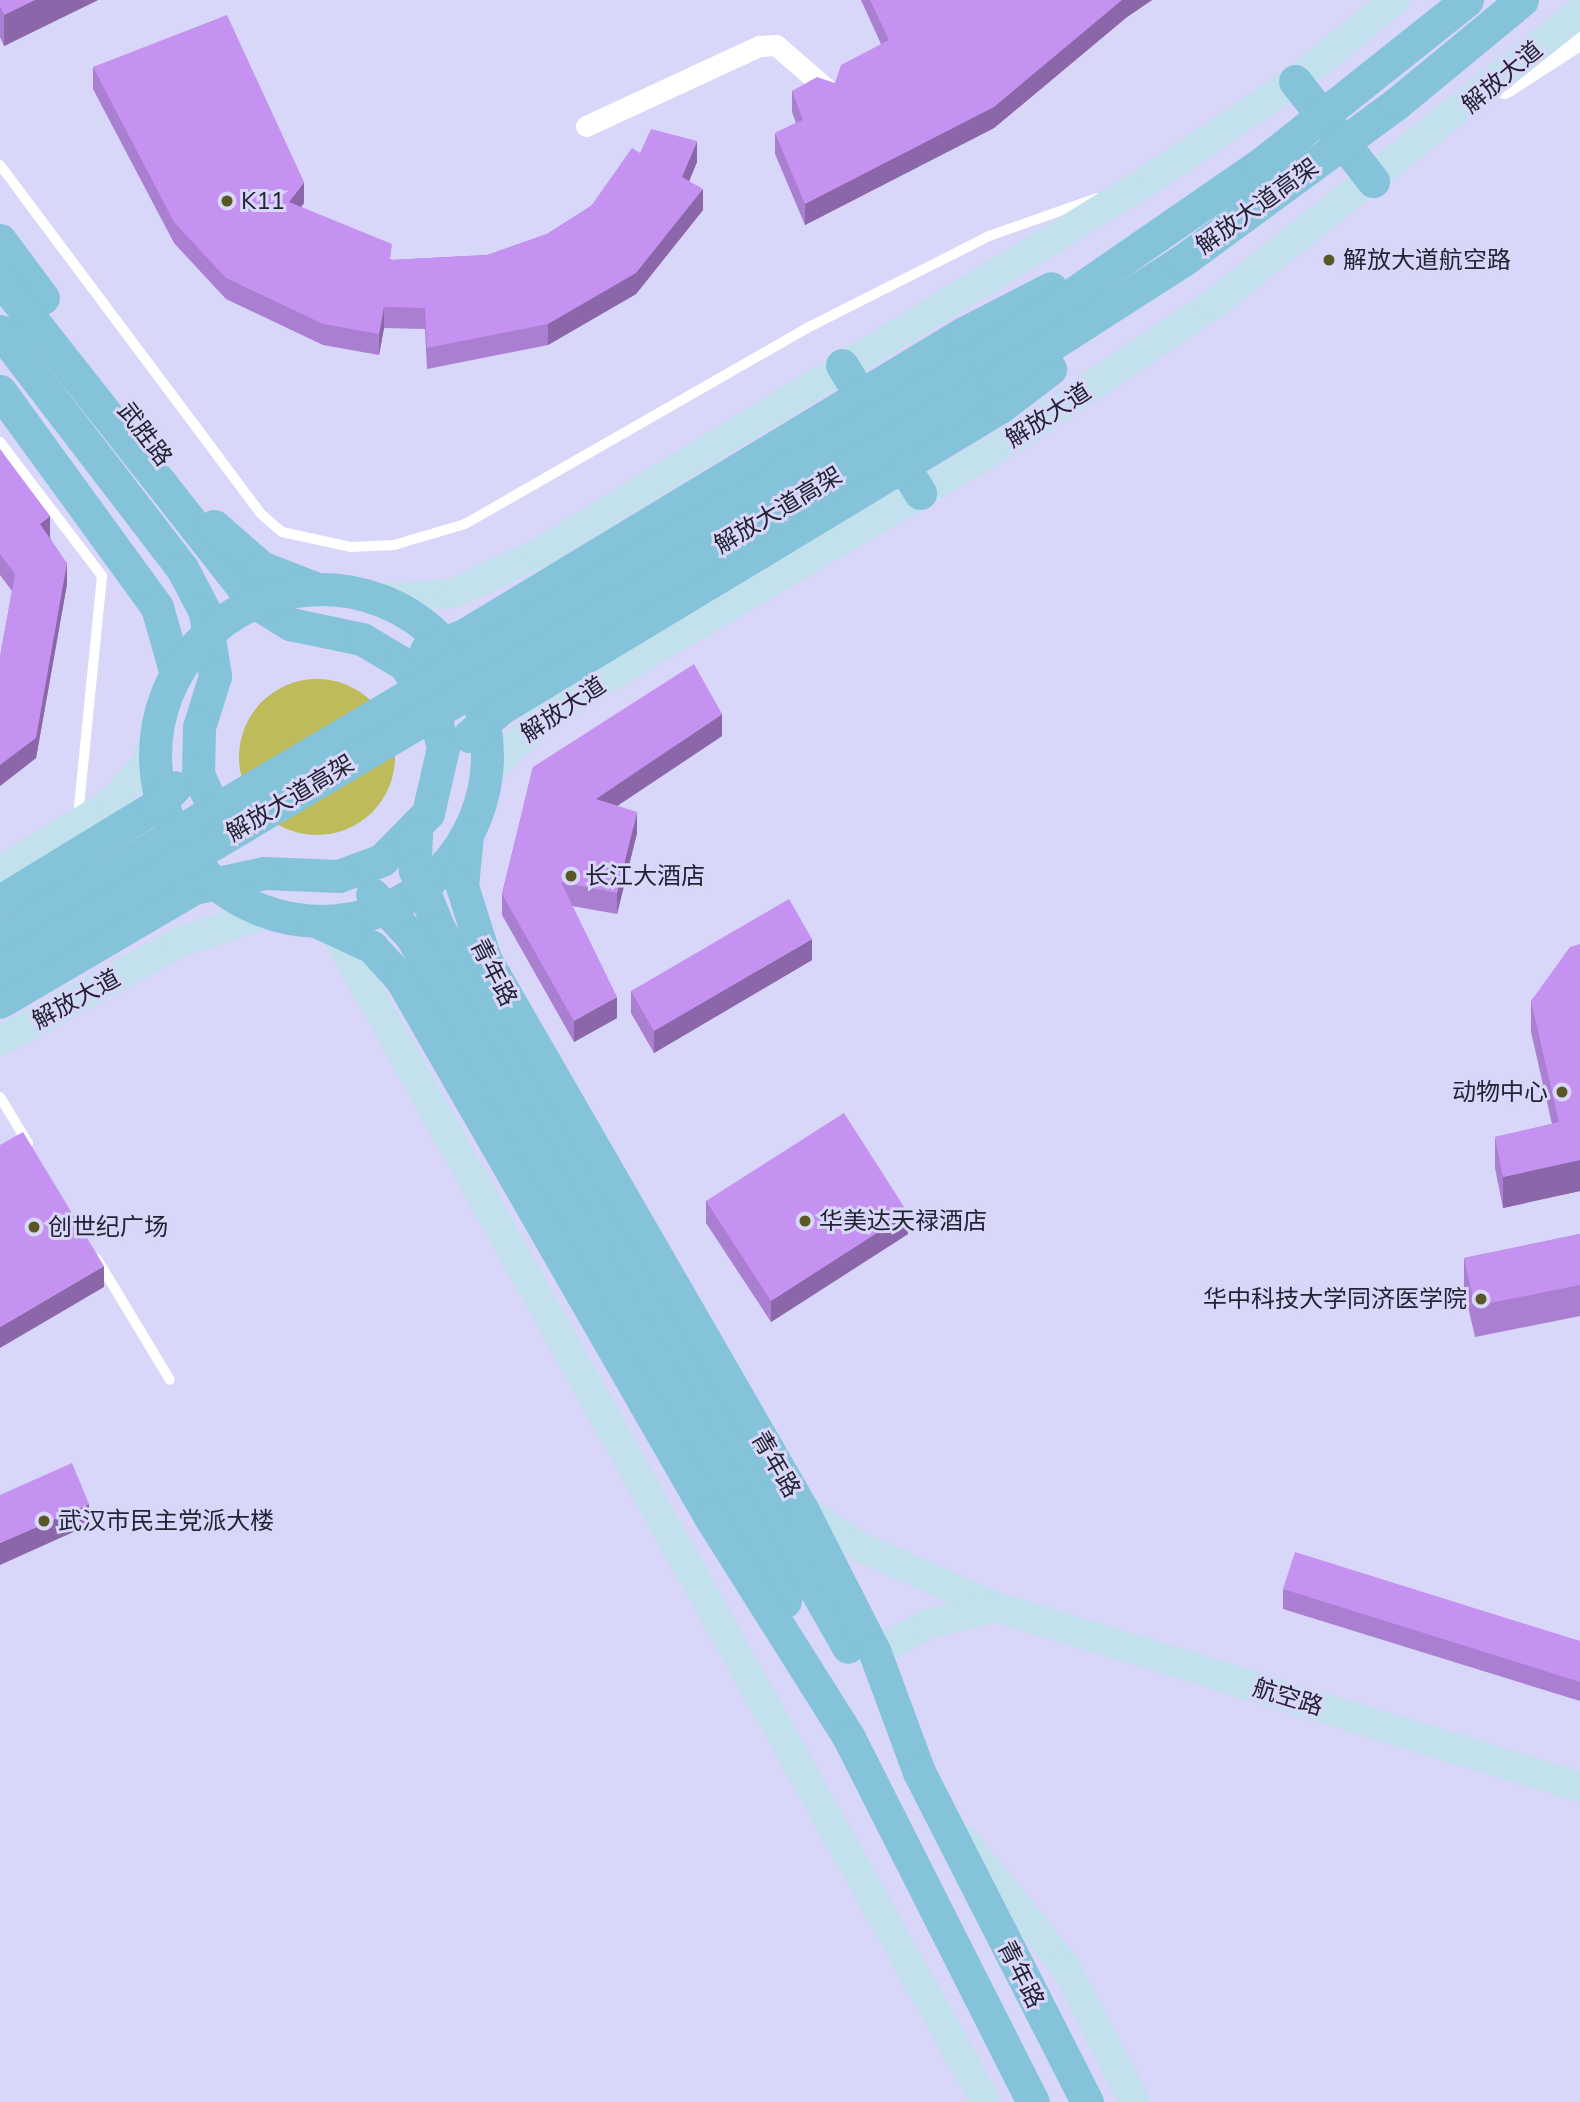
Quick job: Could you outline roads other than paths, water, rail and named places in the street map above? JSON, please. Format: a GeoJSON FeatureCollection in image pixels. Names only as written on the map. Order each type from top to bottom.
{"type":"FeatureCollection","features":[{"type":"Feature","properties":{"kind":"main road"},"geometry":{"type":"LineString","coordinates":[[0,870],[77,825],[133,782],[156,735],[176,674],[232,615],[279,596],[321,589],[376,599],[479,586],[1152,178],[1295,81],[1395,0]]}},
{"type":"Feature","properties":{"kind":"main road","name":"解放大道高架"},"geometry":{"type":"LineString","coordinates":[[0,937],[984,355],[1186,217],[1467,0]]}},
{"type":"Feature","properties":{"kind":"main road","name":"解放大道高架"},"geometry":{"type":"LineString","coordinates":[[0,970],[986,386],[1182,261],[1397,103],[1522,0]]}},
{"type":"Feature","properties":{"kind":"main road","name":"解放大道"},"geometry":{"type":"LineString","coordinates":[[486,773],[551,711],[920,493],[1212,306],[1444,127],[1580,12]]}},
{"type":"Feature","properties":{"kind":"main road"},"geometry":{"type":"LineString","coordinates":[[1295,81],[1373,181]]}},
{"type":"Feature","properties":{"kind":"main road"},"geometry":{"type":"LineString","coordinates":[[0,279],[253,601],[289,624],[385,650],[428,650],[464,635],[962,334],[1186,217]]}},
{"type":"Feature","properties":{"kind":"main road","name":"武胜路"},"geometry":{"type":"LineString","coordinates":[[0,240],[238,552],[284,579],[321,589]]}},
{"type":"Feature","properties":{"kind":"main road"},"geometry":{"type":"LineString","coordinates":[[0,1002],[194,888],[245,875],[339,876],[382,860],[416,832],[463,742],[501,708],[1000,407],[1182,261]]}},
{"type":"Feature","properties":{"kind":"main road"},"geometry":{"type":"LineString","coordinates":[[0,331],[194,589],[216,658],[197,749],[204,798],[231,840],[272,868],[296,875]]}},
{"type":"Feature","properties":{"kind":"main road"},"geometry":{"type":"LineString","coordinates":[[842,365],[920,493]]}},
{"type":"Feature","properties":{"kind":"main road"},"geometry":{"type":"LineString","coordinates":[[0,391],[157,607],[176,674]]}},
{"type":"Feature","properties":{"kind":"main road"},"geometry":{"type":"LineString","coordinates":[[156,735],[158,791],[184,850],[209,878],[268,913],[324,925],[390,906],[422,887],[467,835],[486,773],[484,724],[465,671],[426,627],[376,599]]}},
{"type":"Feature","properties":{"kind":"main road"},"geometry":{"type":"LineString","coordinates":[[385,650],[432,702],[443,748],[436,794]]}},
{"type":"Feature","properties":{"kind":"main road"},"geometry":{"type":"LineString","coordinates":[[0,901],[157,805],[197,749]]}},
{"type":"Feature","properties":{"kind":"main road"},"geometry":{"type":"LineString","coordinates":[[416,832],[415,870],[435,920],[750,1501],[849,1736]]}},
{"type":"Feature","properties":{"kind":"main road","name":"青年路"},"geometry":{"type":"LineString","coordinates":[[467,835],[462,886],[485,959],[803,1509],[875,1653],[919,1772],[1087,2102]]}},
{"type":"Feature","properties":{"kind":"main road"},"geometry":{"type":"LineString","coordinates":[[339,876],[376,897],[411,936],[750,1501],[919,1772]]}},
{"type":"Feature","properties":{"kind":"main road","name":"解放大道"},"geometry":{"type":"LineString","coordinates":[[0,1041],[189,938],[268,913]]}},
{"type":"Feature","properties":{"kind":"main road"},"geometry":{"type":"LineString","coordinates":[[324,925],[986,2102]]}},
{"type":"Feature","properties":{"kind":"main road","name":"青年路"},"geometry":{"type":"LineString","coordinates":[[324,925],[372,947],[401,979],[710,1517],[849,1736],[1033,2102]]}},
{"type":"Feature","properties":{"kind":"main road","name":"航空路"},"geometry":{"type":"LineString","coordinates":[[803,1509],[862,1548],[996,1607],[1580,1787]]}},
{"type":"Feature","properties":{"kind":"main road"},"geometry":{"type":"LineString","coordinates":[[875,1653],[927,1624],[996,1607]]}},
{"type":"Feature","properties":{"kind":"main road"},"geometry":{"type":"LineString","coordinates":[[938,1809],[1065,1966],[1135,2102]]}},
{"type":"Feature","properties":{"kind":"main road"},"geometry":{"type":"LineString","coordinates":[[998,2031],[1018,2102]]}},
{"type":"Feature","properties":{"kind":"street"},"geometry":{"type":"LineString","coordinates":[[1444,127],[1580,39]]}},
{"type":"Feature","properties":{"kind":"street"},"geometry":{"type":"LineString","coordinates":[[586,126],[759,46],[776,45],[831,92]]}},
{"type":"Feature","properties":{"kind":"lane"},"geometry":{"type":"LineString","coordinates":[[0,165],[260,513],[282,532],[351,547],[394,545],[465,524],[811,326],[953,254],[1152,178]]}},
{"type":"Feature","properties":{"kind":"lane"},"geometry":{"type":"LineString","coordinates":[[0,442],[102,576],[77,825]]}},
{"type":"Feature","properties":{"kind":"lane"},"geometry":{"type":"LineString","coordinates":[[0,1097],[35,1156]]}},
{"type":"Feature","properties":{"kind":"lane"},"geometry":{"type":"LineString","coordinates":[[92,1250],[170,1380]]}},
{"type":"Feature","properties":{"kind":"place","name":"K11"},"geometry":{"type":"Point","coordinates":[227,201]}},
{"type":"Feature","properties":{"kind":"place","name":"解放大道航空路"},"geometry":{"type":"Point","coordinates":[1329,260]}},
{"type":"Feature","properties":{"kind":"place","name":"长江大酒店"},"geometry":{"type":"Point","coordinates":[571,876]}},
{"type":"Feature","properties":{"kind":"place","name":"动物中心"},"geometry":{"type":"Point","coordinates":[1562,1092]}},
{"type":"Feature","properties":{"kind":"place","name":"华美达天禄酒店"},"geometry":{"type":"Point","coordinates":[805,1221]}},
{"type":"Feature","properties":{"kind":"place","name":"创世纪广场"},"geometry":{"type":"Point","coordinates":[34,1227]}},
{"type":"Feature","properties":{"kind":"place","name":"华中科技大学同济医学院"},"geometry":{"type":"Point","coordinates":[1481,1299]}},
{"type":"Feature","properties":{"kind":"place","name":"武汉市民主党派大楼"},"geometry":{"type":"Point","coordinates":[44,1521]}}]}
